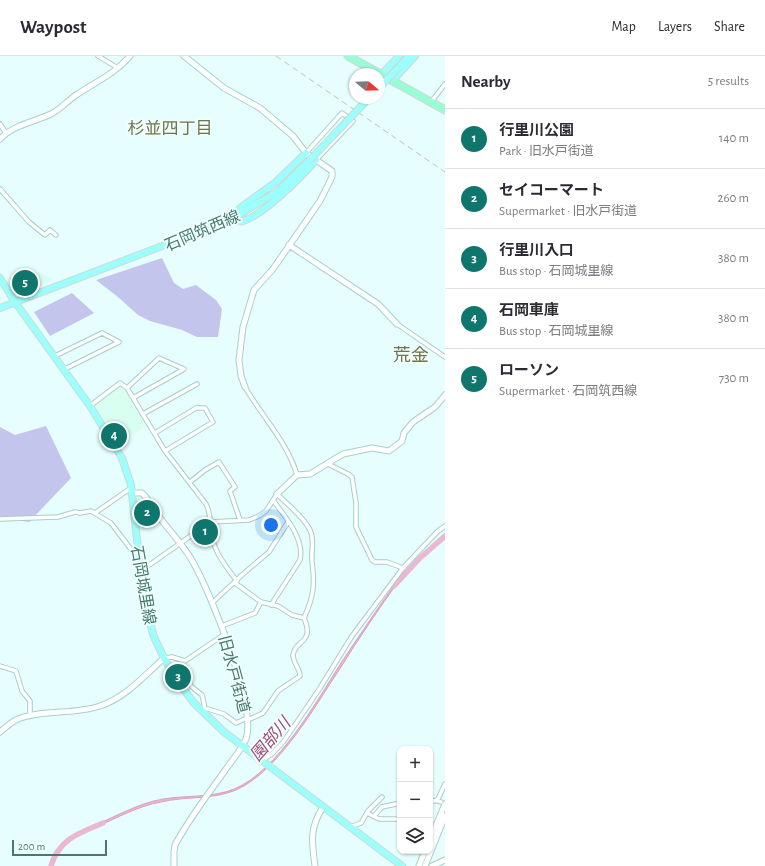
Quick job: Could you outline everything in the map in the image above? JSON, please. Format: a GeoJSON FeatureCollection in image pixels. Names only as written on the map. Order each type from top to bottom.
{"type":"FeatureCollection","features":[{"type":"Feature","properties":{"kind":"highway"},"geometry":{"type":"LineString","coordinates":[[348,56],[369,68]]}},
{"type":"Feature","properties":{"kind":"highway"},"geometry":{"type":"LineString","coordinates":[[385,77],[445,110]]}},
{"type":"Feature","properties":{"kind":"main road"},"geometry":{"type":"LineString","coordinates":[[385,71],[398,56]]}},
{"type":"Feature","properties":{"kind":"main road"},"geometry":{"type":"LineString","coordinates":[[385,82],[410,56]]}},
{"type":"Feature","properties":{"kind":"main road"},"geometry":{"type":"LineString","coordinates":[[392,80],[410,56]]}},
{"type":"Feature","properties":{"kind":"main road","name":"石岡筑西線"},"geometry":{"type":"LineString","coordinates":[[0,308],[230,220],[273,195],[308,162],[363,104]]}},
{"type":"Feature","properties":{"kind":"main road"},"geometry":{"type":"LineString","coordinates":[[230,220],[240,208],[276,182],[306,153]]}},
{"type":"Feature","properties":{"kind":"main road"},"geometry":{"type":"LineString","coordinates":[[230,220],[244,220],[261,210],[292,185],[316,160]]}},
{"type":"Feature","properties":{"kind":"main road","name":"石岡城里線"},"geometry":{"type":"LineString","coordinates":[[0,278],[15,302],[65,369],[120,454],[127,471],[131,490],[137,552],[146,611],[164,658],[172,673],[200,709],[242,746],[402,866]]}},
{"type":"Feature","properties":{"kind":"street"},"geometry":{"type":"LineString","coordinates":[[98,56],[118,68]]}},
{"type":"Feature","properties":{"kind":"street"},"geometry":{"type":"LineString","coordinates":[[0,140],[6,133],[51,114],[66,104],[74,96],[118,68],[130,56]]}},
{"type":"Feature","properties":{"kind":"street"},"geometry":{"type":"LineString","coordinates":[[184,56],[224,88],[260,108],[293,136],[306,153],[330,168],[332,171],[332,177],[320,201],[273,269],[254,290],[249,303],[238,360],[245,387],[264,418],[286,447],[297,475]]}},
{"type":"Feature","properties":{"kind":"street"},"geometry":{"type":"LineString","coordinates":[[431,102],[445,84]]}},
{"type":"Feature","properties":{"kind":"street"},"geometry":{"type":"LineString","coordinates":[[306,153],[342,113],[354,121],[316,160]]}},
{"type":"Feature","properties":{"kind":"street"},"geometry":{"type":"LineString","coordinates":[[0,124],[6,133]]}},
{"type":"Feature","properties":{"kind":"street"},"geometry":{"type":"LineString","coordinates":[[0,189],[30,222],[45,235],[50,230],[56,235]]}},
{"type":"Feature","properties":{"kind":"street"},"geometry":{"type":"LineString","coordinates":[[289,245],[378,304],[397,324],[445,357]]}},
{"type":"Feature","properties":{"kind":"street"},"geometry":{"type":"LineString","coordinates":[[55,356],[102,333],[119,342],[65,369]]}},
{"type":"Feature","properties":{"kind":"street"},"geometry":{"type":"LineString","coordinates":[[127,388],[159,358],[184,369],[133,398]]}},
{"type":"Feature","properties":{"kind":"street"},"geometry":{"type":"LineString","coordinates":[[90,406],[120,383],[127,388],[165,450],[206,504],[211,513],[214,546],[236,582],[261,602],[271,606],[278,606],[292,615],[304,618]]}},
{"type":"Feature","properties":{"kind":"street"},"geometry":{"type":"LineString","coordinates":[[143,414],[197,384]]}},
{"type":"Feature","properties":{"kind":"street"},"geometry":{"type":"LineString","coordinates":[[139,568],[148,566],[211,522],[249,520],[259,516],[266,511],[277,494],[297,475],[310,474],[343,454],[372,448],[389,452],[402,441],[404,433],[413,422],[435,407],[445,395]]}},
{"type":"Feature","properties":{"kind":"street"},"geometry":{"type":"LineString","coordinates":[[155,433],[196,408],[205,408],[213,422],[165,450]]}},
{"type":"Feature","properties":{"kind":"street"},"geometry":{"type":"LineString","coordinates":[[190,482],[205,470],[219,462],[235,487],[230,491],[240,520]]}},
{"type":"Feature","properties":{"kind":"street"},"geometry":{"type":"LineString","coordinates":[[328,464],[352,477],[356,503],[356,527],[372,560],[375,562],[387,562],[403,568]]}},
{"type":"Feature","properties":{"kind":"street"},"geometry":{"type":"LineString","coordinates":[[95,513],[131,490]]}},
{"type":"Feature","properties":{"kind":"street","name":"旧水戸街道"},"geometry":{"type":"LineString","coordinates":[[131,490],[142,493],[146,497],[194,562],[225,634],[241,689],[247,719],[247,734],[242,746],[204,800],[176,845],[174,852],[174,866]]}},
{"type":"Feature","properties":{"kind":"street"},"geometry":{"type":"LineString","coordinates":[[179,669],[192,687],[202,695],[205,708],[224,714],[236,723],[263,713],[278,691],[300,676],[293,655],[295,650],[305,639],[308,629],[304,618],[312,598],[315,571],[312,561],[314,540],[310,529],[277,494]]}},
{"type":"Feature","properties":{"kind":"street"},"geometry":{"type":"LineString","coordinates":[[271,606],[300,560],[302,552],[299,542],[288,522],[273,500]]}},
{"type":"Feature","properties":{"kind":"street"},"geometry":{"type":"LineString","coordinates":[[0,519],[58,517],[75,512],[80,513],[91,511],[112,523],[134,552],[137,552]]}},
{"type":"Feature","properties":{"kind":"street"},"geometry":{"type":"LineString","coordinates":[[212,603],[269,552],[288,522]]}},
{"type":"Feature","properties":{"kind":"street"},"geometry":{"type":"LineString","coordinates":[[262,762],[284,741],[320,688],[352,636],[403,568],[437,532],[445,526]]}},
{"type":"Feature","properties":{"kind":"street"},"geometry":{"type":"LineString","coordinates":[[222,626],[255,613],[261,602]]}},
{"type":"Feature","properties":{"kind":"street"},"geometry":{"type":"LineString","coordinates":[[172,673],[179,669],[185,661],[225,634]]}},
{"type":"Feature","properties":{"kind":"street"},"geometry":{"type":"LineString","coordinates":[[0,732],[16,720],[30,716],[99,707],[129,691],[164,658],[172,657],[185,661]]}},
{"type":"Feature","properties":{"kind":"street"},"geometry":{"type":"LineString","coordinates":[[0,666],[16,671],[22,691],[30,701],[30,716]]}},
{"type":"Feature","properties":{"kind":"street"},"geometry":{"type":"LineString","coordinates":[[437,800],[445,784]]}},
{"type":"Feature","properties":{"kind":"street"},"geometry":{"type":"LineString","coordinates":[[350,827],[361,823],[367,812],[382,797]]}},
{"type":"Feature","properties":{"kind":"street"},"geometry":{"type":"LineString","coordinates":[[433,801],[437,800],[443,803],[433,831]]}},
{"type":"Feature","properties":{"kind":"street"},"geometry":{"type":"LineString","coordinates":[[374,816],[382,807],[397,804]]}},
{"type":"Feature","properties":{"kind":"street"},"geometry":{"type":"LineString","coordinates":[[315,866],[312,832],[315,819],[322,807]]}},
{"type":"Feature","properties":{"kind":"street"},"geometry":{"type":"LineString","coordinates":[[367,812],[386,820],[397,819]]}},
{"type":"Feature","properties":{"kind":"street"},"geometry":{"type":"LineString","coordinates":[[425,866],[445,816]]}},
{"type":"Feature","properties":{"kind":"street"},"geometry":{"type":"LineString","coordinates":[[419,866],[425,854]]}},
{"type":"Feature","properties":{"kind":"street"},"geometry":{"type":"LineString","coordinates":[[432,866],[445,860]]}},
{"type":"Feature","properties":{"kind":"shaded area"},"geometry":{"type":"Polygon","coordinates":[[[162,258],[174,283],[183,289],[196,285],[216,300],[222,309],[218,337],[197,337],[182,330],[150,321],[138,315],[96,280],[162,258]]]}},
{"type":"Feature","properties":{"kind":"shaded area"},"geometry":{"type":"Polygon","coordinates":[[[40,272],[53,280],[20,292],[15,291],[12,286],[40,272]]]}},
{"type":"Feature","properties":{"kind":"shaded area"},"geometry":{"type":"Polygon","coordinates":[[[72,293],[94,313],[50,336],[34,312],[72,293]]]}},
{"type":"Feature","properties":{"kind":"shaded area"},"geometry":{"type":"Polygon","coordinates":[[[120,384],[148,425],[118,443],[94,404],[120,384]]]}},
{"type":"Feature","properties":{"kind":"shaded area"},"geometry":{"type":"Polygon","coordinates":[[[46,426],[71,478],[29,522],[0,518],[0,427],[15,435],[46,426]]]}},
{"type":"Feature","properties":{"kind":"shaded area"},"geometry":{"type":"Polygon","coordinates":[[[139,497],[156,521],[138,534],[136,499],[139,497]]]}},
{"type":"Feature","properties":{"kind":"shaded area"},"geometry":{"type":"Polygon","coordinates":[[[397,581],[398,582],[295,736],[281,753],[267,768],[252,781],[227,793],[208,797],[170,800],[144,806],[96,827],[95,825],[145,803],[163,799],[226,792],[250,780],[266,767],[281,752],[295,734],[397,581]]]}},
{"type":"Feature","properties":{"kind":"waterway","name":"園部川"},"geometry":{"type":"LineString","coordinates":[[394,586],[420,558],[445,536]]}},
{"type":"Feature","properties":{"kind":"waterway","name":"園部川"},"geometry":{"type":"LineString","coordinates":[[51,866],[59,849],[71,838],[103,823]]}},
{"type":"Feature","properties":{"kind":"railway"},"geometry":{"type":"LineString","coordinates":[[276,56],[445,172]]}},
{"type":"Feature","properties":{"kind":"place","name":"ローソン"},"geometry":{"type":"Point","coordinates":[25,283]}},
{"type":"Feature","properties":{"kind":"place","name":"石岡車庫"},"geometry":{"type":"Point","coordinates":[114,436]}},
{"type":"Feature","properties":{"kind":"place","name":"セイコーマート"},"geometry":{"type":"Point","coordinates":[147,513]}},
{"type":"Feature","properties":{"kind":"place","name":"行里川公園"},"geometry":{"type":"Point","coordinates":[205,532]}},
{"type":"Feature","properties":{"kind":"place","name":"行里川入口"},"geometry":{"type":"Point","coordinates":[178,677]}},
{"type":"Feature","properties":{"kind":"district","name":"杉並四丁目"},"geometry":{"type":"Point","coordinates":[170,128]}},
{"type":"Feature","properties":{"kind":"district","name":"荒金"},"geometry":{"type":"Point","coordinates":[411,355]}}]}
